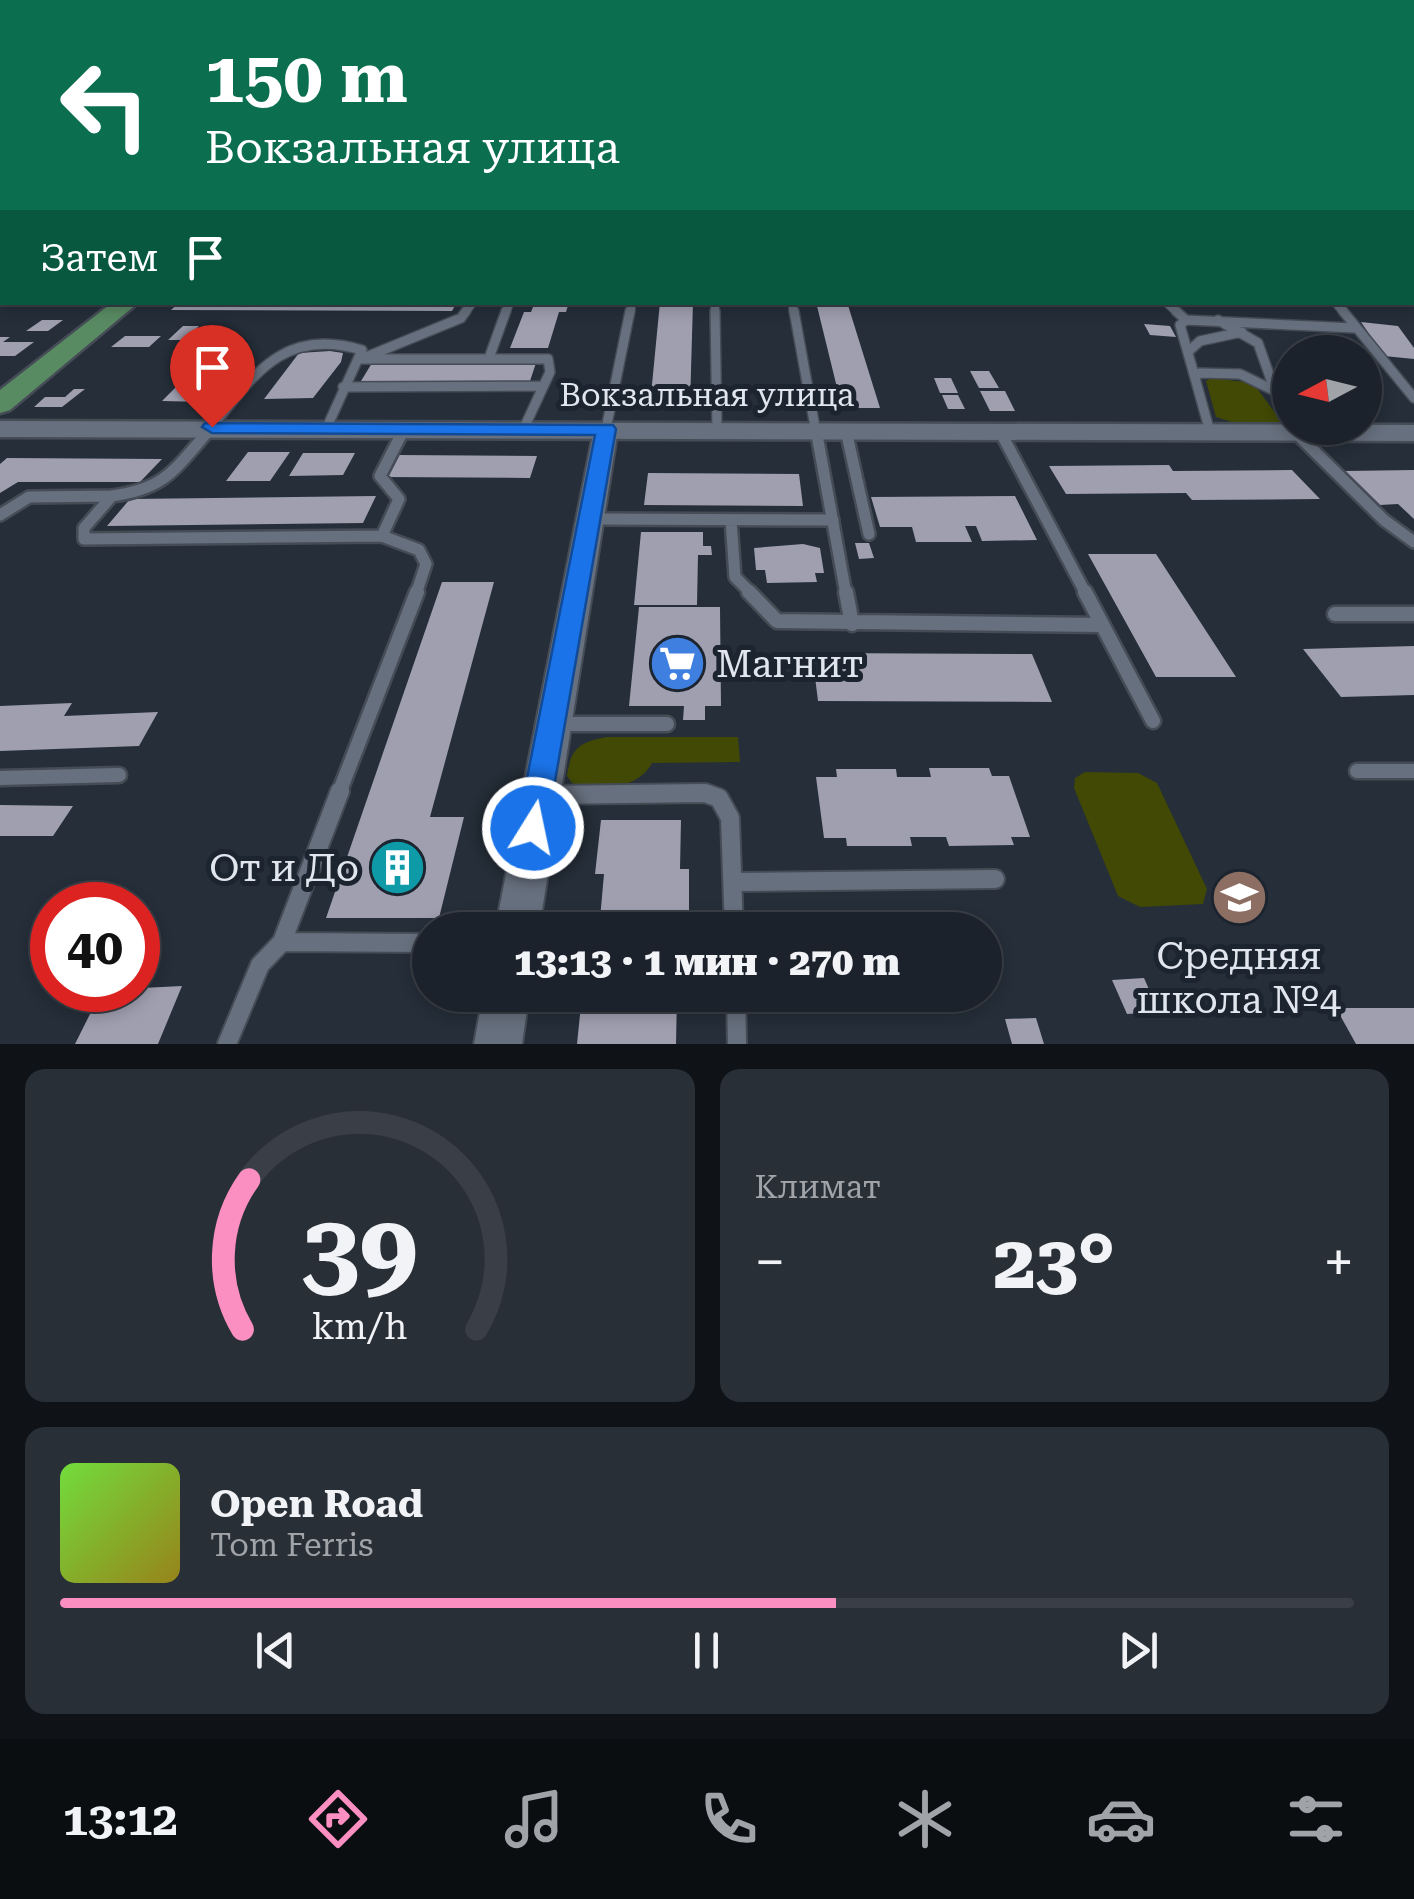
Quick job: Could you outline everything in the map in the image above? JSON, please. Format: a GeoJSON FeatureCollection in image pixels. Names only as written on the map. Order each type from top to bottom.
{"type":"FeatureCollection","features":[{"type":"Feature","properties":{"kind":"main road"},"geometry":{"type":"LineString","coordinates":[[0,404],[124,305]]}},
{"type":"Feature","properties":{"kind":"main road","name":"Вокзальная улица"},"geometry":{"type":"LineString","coordinates":[[0,429],[1210,432],[1272,428]]}},
{"type":"Feature","properties":{"kind":"main road","name":"Вокзальная улица"},"geometry":{"type":"LineString","coordinates":[[1382,432],[1414,434]]}},
{"type":"Feature","properties":{"kind":"street"},"geometry":{"type":"LineString","coordinates":[[519,912],[606,429]]}},
{"type":"Feature","properties":{"kind":"street"},"geometry":{"type":"LineString","coordinates":[[498,1044],[503,1012]]}},
{"type":"Feature","properties":{"kind":"lane"},"geometry":{"type":"LineString","coordinates":[[362,359],[461,318],[471,305]]}},
{"type":"Feature","properties":{"kind":"lane"},"geometry":{"type":"LineString","coordinates":[[606,429],[631,305]]}},
{"type":"Feature","properties":{"kind":"lane"},"geometry":{"type":"LineString","coordinates":[[715,305],[717,430]]}},
{"type":"Feature","properties":{"kind":"lane"},"geometry":{"type":"LineString","coordinates":[[793,305],[852,624]]}},
{"type":"Feature","properties":{"kind":"lane"},"geometry":{"type":"LineString","coordinates":[[1169,305],[1186,320]]}},
{"type":"Feature","properties":{"kind":"lane"},"geometry":{"type":"LineString","coordinates":[[1338,305],[1414,398]]}},
{"type":"Feature","properties":{"kind":"lane"},"geometry":{"type":"LineString","coordinates":[[488,358],[508,307]]}},
{"type":"Feature","properties":{"kind":"lane"},"geometry":{"type":"LineString","coordinates":[[1214,318],[1258,343],[1272,383]]}},
{"type":"Feature","properties":{"kind":"lane"},"geometry":{"type":"LineString","coordinates":[[1210,432],[1180,325],[1186,320],[1214,318],[1353,328]]}},
{"type":"Feature","properties":{"kind":"lane"},"geometry":{"type":"LineString","coordinates":[[1189,351],[1200,341],[1275,322]]}},
{"type":"Feature","properties":{"kind":"lane"},"geometry":{"type":"LineString","coordinates":[[0,515],[29,498],[112,496],[161,483],[277,353],[300,346],[362,350],[362,359],[344,387],[342,407],[327,427]]}},
{"type":"Feature","properties":{"kind":"lane"},"geometry":{"type":"LineString","coordinates":[[362,359],[548,360],[550,372],[524,428]]}},
{"type":"Feature","properties":{"kind":"lane"},"geometry":{"type":"LineString","coordinates":[[1195,378],[1208,372],[1240,374],[1272,390]]}},
{"type":"Feature","properties":{"kind":"lane"},"geometry":{"type":"LineString","coordinates":[[344,387],[542,386]]}},
{"type":"Feature","properties":{"kind":"lane"},"geometry":{"type":"LineString","coordinates":[[382,536],[399,499],[380,476],[381,469],[404,428]]}},
{"type":"Feature","properties":{"kind":"lane"},"geometry":{"type":"LineString","coordinates":[[846,431],[868,534]]}},
{"type":"Feature","properties":{"kind":"lane"},"geometry":{"type":"LineString","coordinates":[[1000,431],[1154,721]]}},
{"type":"Feature","properties":{"kind":"lane"},"geometry":{"type":"LineString","coordinates":[[1314,445],[1384,520],[1414,542]]}},
{"type":"Feature","properties":{"kind":"lane"},"geometry":{"type":"LineString","coordinates":[[112,496],[84,528],[84,539],[382,536],[419,550],[426,564],[282,942],[260,965],[226,1044]]}},
{"type":"Feature","properties":{"kind":"lane"},"geometry":{"type":"LineString","coordinates":[[589,519],[833,520]]}},
{"type":"Feature","properties":{"kind":"lane"},"geometry":{"type":"LineString","coordinates":[[731,520],[735,577],[770,616],[786,624],[1102,624]]}},
{"type":"Feature","properties":{"kind":"lane"},"geometry":{"type":"LineString","coordinates":[[1335,614],[1414,614]]}},
{"type":"Feature","properties":{"kind":"lane"},"geometry":{"type":"LineString","coordinates":[[552,724],[667,724]]}},
{"type":"Feature","properties":{"kind":"lane"},"geometry":{"type":"LineString","coordinates":[[1356,771],[1414,771]]}},
{"type":"Feature","properties":{"kind":"lane"},"geometry":{"type":"LineString","coordinates":[[0,778],[119,775]]}},
{"type":"Feature","properties":{"kind":"lane"},"geometry":{"type":"LineString","coordinates":[[539,795],[705,794],[719,798],[730,818],[734,912]]}},
{"type":"Feature","properties":{"kind":"lane"},"geometry":{"type":"LineString","coordinates":[[733,882],[994,879]]}},
{"type":"Feature","properties":{"kind":"lane"},"geometry":{"type":"LineString","coordinates":[[282,942],[412,943]]}},
{"type":"Feature","properties":{"kind":"lane"},"geometry":{"type":"LineString","coordinates":[[736,1012],[737,1044]]}},
{"type":"Feature","properties":{"kind":"green space"},"geometry":{"type":"Polygon","coordinates":[[[1211,378],[1253,383],[1272,409],[1272,423],[1241,425],[1216,417],[1206,381],[1211,378]]]}},
{"type":"Feature","properties":{"kind":"green space"},"geometry":{"type":"Polygon","coordinates":[[[607,737],[738,737],[740,762],[652,763],[638,778],[616,786],[593,788],[572,783],[567,776],[574,753],[583,744],[607,737]]]}},
{"type":"Feature","properties":{"kind":"green space"},"geometry":{"type":"Polygon","coordinates":[[[1085,772],[1138,773],[1157,783],[1207,889],[1203,904],[1140,907],[1118,896],[1074,788],[1075,778],[1085,772]]]}},
{"type":"Feature","properties":{"kind":"building"},"geometry":{"type":"Polygon","coordinates":[[[177,305],[455,305],[452,311],[171,310],[177,305]]]}},
{"type":"Feature","properties":{"kind":"building"},"geometry":{"type":"Polygon","coordinates":[[[534,305],[568,305],[566,312],[559,312],[548,348],[510,348],[524,312],[531,312],[534,305]]]}},
{"type":"Feature","properties":{"kind":"building"},"geometry":{"type":"Polygon","coordinates":[[[660,305],[693,305],[690,405],[650,405],[660,305]]]}},
{"type":"Feature","properties":{"kind":"building"},"geometry":{"type":"Polygon","coordinates":[[[817,305],[848,305],[880,408],[842,408],[817,305]]]}},
{"type":"Feature","properties":{"kind":"building"},"geometry":{"type":"Polygon","coordinates":[[[42,320],[63,320],[48,331],[26,331],[42,320]]]}},
{"type":"Feature","properties":{"kind":"building"},"geometry":{"type":"Polygon","coordinates":[[[1361,322],[1398,326],[1414,348],[1414,359],[1384,356],[1382,335],[1370,335],[1361,322]]]}},
{"type":"Feature","properties":{"kind":"building"},"geometry":{"type":"Polygon","coordinates":[[[1144,324],[1170,326],[1176,337],[1150,335],[1144,324]]]}},
{"type":"Feature","properties":{"kind":"building"},"geometry":{"type":"Polygon","coordinates":[[[183,326],[199,326],[185,340],[168,340],[183,326]]]}},
{"type":"Feature","properties":{"kind":"building"},"geometry":{"type":"Polygon","coordinates":[[[125,336],[161,336],[149,347],[111,347],[125,336]]]}},
{"type":"Feature","properties":{"kind":"building"},"geometry":{"type":"Polygon","coordinates":[[[0,337],[10,337],[3,342],[34,342],[15,356],[0,356],[0,337]]]}},
{"type":"Feature","properties":{"kind":"building"},"geometry":{"type":"Polygon","coordinates":[[[299,353],[343,353],[341,362],[313,398],[264,399],[299,353]]]}},
{"type":"Feature","properties":{"kind":"building"},"geometry":{"type":"Polygon","coordinates":[[[200,363],[240,363],[205,402],[162,401],[200,363]]]}},
{"type":"Feature","properties":{"kind":"building"},"geometry":{"type":"Polygon","coordinates":[[[372,363],[536,363],[530,381],[361,381],[372,363]]]}},
{"type":"Feature","properties":{"kind":"building"},"geometry":{"type":"Polygon","coordinates":[[[970,371],[989,371],[999,388],[979,388],[970,371]]]}},
{"type":"Feature","properties":{"kind":"building"},"geometry":{"type":"Polygon","coordinates":[[[934,378],[951,378],[958,393],[940,393],[934,378]]]}},
{"type":"Feature","properties":{"kind":"building"},"geometry":{"type":"Polygon","coordinates":[[[74,389],[85,389],[62,407],[34,407],[45,397],[65,397],[74,389]]]}},
{"type":"Feature","properties":{"kind":"building"},"geometry":{"type":"Polygon","coordinates":[[[980,391],[1005,391],[1015,411],[990,411],[980,391]]]}},
{"type":"Feature","properties":{"kind":"building"},"geometry":{"type":"Polygon","coordinates":[[[942,395],[958,395],[965,409],[948,409],[942,395]]]}},
{"type":"Feature","properties":{"kind":"building"},"geometry":{"type":"Polygon","coordinates":[[[248,452],[290,452],[270,481],[226,481],[248,452]]]}},
{"type":"Feature","properties":{"kind":"building"},"geometry":{"type":"Polygon","coordinates":[[[303,453],[355,453],[343,475],[289,476],[303,453]]]}},
{"type":"Feature","properties":{"kind":"building"},"geometry":{"type":"Polygon","coordinates":[[[396,455],[537,456],[530,478],[384,477],[396,455]]]}},
{"type":"Feature","properties":{"kind":"building"},"geometry":{"type":"Polygon","coordinates":[[[7,458],[162,459],[140,482],[18,482],[0,493],[0,464],[7,458]]]}},
{"type":"Feature","properties":{"kind":"building"},"geometry":{"type":"Polygon","coordinates":[[[1169,465],[1173,471],[1292,470],[1320,499],[1192,500],[1186,493],[1066,494],[1049,466],[1169,465]]]}},
{"type":"Feature","properties":{"kind":"building"},"geometry":{"type":"Polygon","coordinates":[[[1414,470],[1414,519],[1398,504],[1380,505],[1345,471],[1414,470]]]}},
{"type":"Feature","properties":{"kind":"building"},"geometry":{"type":"Polygon","coordinates":[[[648,473],[799,474],[803,506],[644,505],[648,473]]]}},
{"type":"Feature","properties":{"kind":"building"},"geometry":{"type":"Polygon","coordinates":[[[376,496],[363,523],[107,526],[130,499],[376,496]]]}},
{"type":"Feature","properties":{"kind":"building"},"geometry":{"type":"Polygon","coordinates":[[[1015,496],[1037,540],[982,541],[976,526],[965,526],[972,542],[916,542],[912,527],[880,527],[871,497],[1015,496]]]}},
{"type":"Feature","properties":{"kind":"building"},"geometry":{"type":"Polygon","coordinates":[[[641,532],[703,532],[703,546],[711,546],[712,555],[698,555],[697,605],[634,605],[641,532]]]}},
{"type":"Feature","properties":{"kind":"building"},"geometry":{"type":"Polygon","coordinates":[[[855,543],[869,543],[874,558],[859,559],[855,543]]]}},
{"type":"Feature","properties":{"kind":"building"},"geometry":{"type":"Polygon","coordinates":[[[803,544],[820,548],[824,573],[815,573],[817,582],[767,583],[765,570],[756,570],[754,548],[803,544]]]}},
{"type":"Feature","properties":{"kind":"building"},"geometry":{"type":"Polygon","coordinates":[[[1088,554],[1156,554],[1236,677],[1156,677],[1088,554]]]}},
{"type":"Feature","properties":{"kind":"building"},"geometry":{"type":"Polygon","coordinates":[[[442,582],[494,582],[430,817],[464,817],[440,912],[412,912],[412,918],[326,918],[442,582]]]}},
{"type":"Feature","properties":{"kind":"building","name":"Магнит"},"geometry":{"type":"Polygon","coordinates":[[[639,607],[720,607],[721,706],[705,706],[705,720],[683,720],[684,706],[629,706],[639,607]]]}},
{"type":"Feature","properties":{"kind":"building"},"geometry":{"type":"Polygon","coordinates":[[[1414,646],[1414,695],[1341,697],[1303,649],[1414,646]]]}},
{"type":"Feature","properties":{"kind":"building"},"geometry":{"type":"Polygon","coordinates":[[[812,653],[1032,654],[1052,702],[818,701],[812,653]]]}},
{"type":"Feature","properties":{"kind":"building"},"geometry":{"type":"Polygon","coordinates":[[[72,703],[64,716],[158,712],[139,746],[0,751],[0,706],[72,703]]]}},
{"type":"Feature","properties":{"kind":"building"},"geometry":{"type":"Polygon","coordinates":[[[929,768],[989,768],[992,776],[1009,776],[1030,837],[1011,837],[1014,845],[949,846],[946,837],[910,837],[912,846],[847,846],[846,838],[824,838],[816,777],[837,777],[836,769],[896,769],[897,777],[931,777],[929,768]]]}},
{"type":"Feature","properties":{"kind":"building"},"geometry":{"type":"Polygon","coordinates":[[[0,805],[73,806],[53,836],[0,836],[0,805]]]}},
{"type":"Feature","properties":{"kind":"building"},"geometry":{"type":"Polygon","coordinates":[[[601,820],[681,820],[680,869],[689,869],[689,912],[601,912],[604,874],[595,874],[601,820]]]}},
{"type":"Feature","properties":{"kind":"building"},"geometry":{"type":"Polygon","coordinates":[[[1144,978],[1159,1012],[1127,1014],[1112,980],[1144,978]]]}},
{"type":"Feature","properties":{"kind":"building"},"geometry":{"type":"Polygon","coordinates":[[[182,986],[158,1044],[75,1044],[91,1012],[160,1012],[160,987],[182,986]]]}},
{"type":"Feature","properties":{"kind":"building"},"geometry":{"type":"Polygon","coordinates":[[[1336,1008],[1414,1008],[1414,1044],[1356,1044],[1336,1008]]]}},
{"type":"Feature","properties":{"kind":"building"},"geometry":{"type":"Polygon","coordinates":[[[580,1012],[677,1012],[676,1044],[577,1044],[580,1012]]]}},
{"type":"Feature","properties":{"kind":"building"},"geometry":{"type":"Polygon","coordinates":[[[1036,1018],[1044,1044],[1012,1044],[1005,1019],[1036,1018]]]}},
{"type":"Feature","properties":{"kind":"place","name":"Магнит"},"geometry":{"type":"Point","coordinates":[677,664]}},
{"type":"Feature","properties":{"kind":"place","name":"От и До"},"geometry":{"type":"Point","coordinates":[398,868]}},
{"type":"Feature","properties":{"kind":"place","name":"Средняя школа №4"},"geometry":{"type":"Point","coordinates":[1239,898]}},
{"type":"Feature","properties":{"kind":"route"},"geometry":{"type":"LineString","coordinates":[[212,427],[606,429],[533,828]]}}]}
